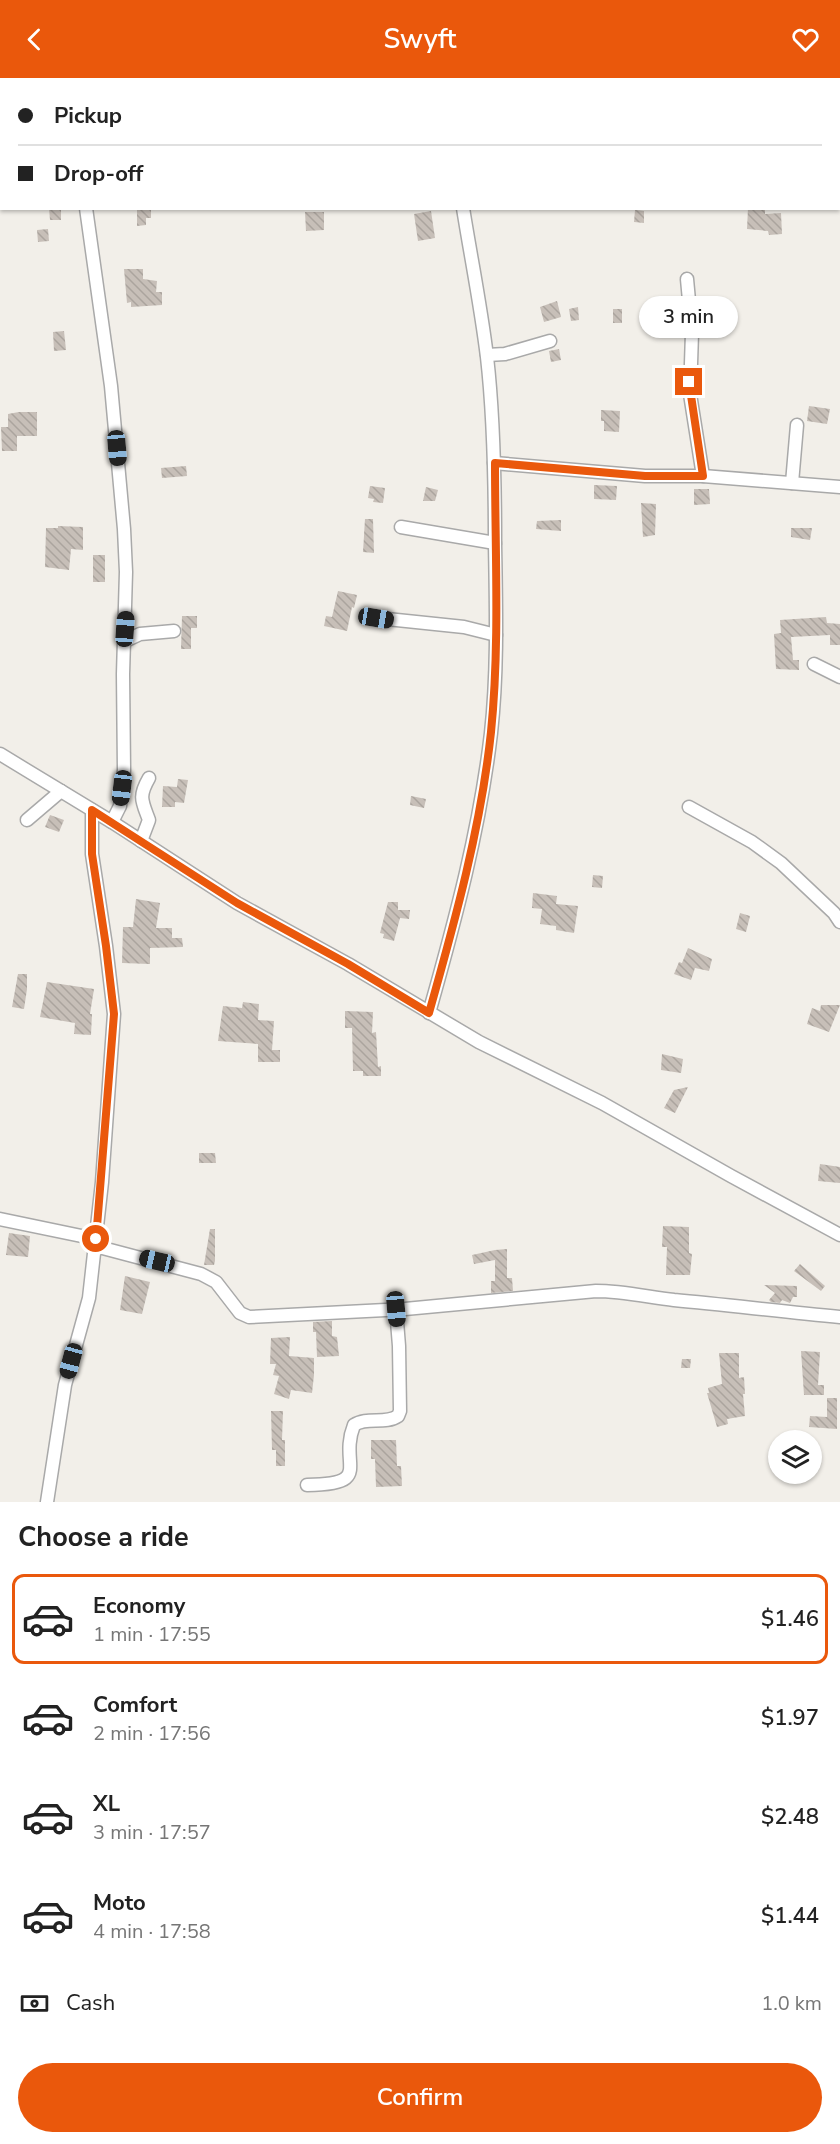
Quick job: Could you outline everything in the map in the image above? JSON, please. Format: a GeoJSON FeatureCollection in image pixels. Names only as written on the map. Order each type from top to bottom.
{"type":"FeatureCollection","features":[{"type":"Feature","properties":{"kind":"street"},"geometry":{"type":"LineString","coordinates":[[86,210],[111,386],[126,572],[123,674],[124,770],[120,806],[112,822]]}},
{"type":"Feature","properties":{"kind":"street"},"geometry":{"type":"LineString","coordinates":[[429,1013],[464,883],[479,810],[491,732],[496,635],[495,463],[487,355],[463,210]]}},
{"type":"Feature","properties":{"kind":"street"},"geometry":{"type":"LineString","coordinates":[[687,279],[692,352],[689,382],[703,476]]}},
{"type":"Feature","properties":{"kind":"street"},"geometry":{"type":"LineString","coordinates":[[487,355],[505,354],[550,341]]}},
{"type":"Feature","properties":{"kind":"street"},"geometry":{"type":"LineString","coordinates":[[792,483],[797,425]]}},
{"type":"Feature","properties":{"kind":"street"},"geometry":{"type":"LineString","coordinates":[[495,463],[645,476],[703,476],[840,487]]}},
{"type":"Feature","properties":{"kind":"street"},"geometry":{"type":"LineString","coordinates":[[401,527],[495,543]]}},
{"type":"Feature","properties":{"kind":"street"},"geometry":{"type":"LineString","coordinates":[[368,617],[464,627],[496,635]]}},
{"type":"Feature","properties":{"kind":"street"},"geometry":{"type":"LineString","coordinates":[[124,641],[140,634],[174,631]]}},
{"type":"Feature","properties":{"kind":"street"},"geometry":{"type":"LineString","coordinates":[[814,664],[840,677]]}},
{"type":"Feature","properties":{"kind":"street"},"geometry":{"type":"LineString","coordinates":[[0,754],[112,822],[237,903],[348,964],[479,1042],[602,1103],[840,1235]]}},
{"type":"Feature","properties":{"kind":"street"},"geometry":{"type":"LineString","coordinates":[[141,841],[149,820],[142,803],[142,790],[149,778]]}},
{"type":"Feature","properties":{"kind":"street"},"geometry":{"type":"LineString","coordinates":[[27,820],[61,791]]}},
{"type":"Feature","properties":{"kind":"street"},"geometry":{"type":"LineString","coordinates":[[689,807],[752,842],[781,863],[834,913],[840,922]]}},
{"type":"Feature","properties":{"kind":"street"},"geometry":{"type":"LineString","coordinates":[[47,1502],[65,1385],[88,1298],[95,1243],[114,1014],[92,854],[92,810]]}},
{"type":"Feature","properties":{"kind":"street"},"geometry":{"type":"LineString","coordinates":[[0,1218],[201,1274],[216,1282],[240,1314],[249,1317],[396,1309],[535,1298],[568,1293],[618,1291],[672,1300],[840,1317]]}},
{"type":"Feature","properties":{"kind":"street"},"geometry":{"type":"LineString","coordinates":[[307,1485],[333,1484],[342,1482],[346,1478],[350,1469],[354,1425],[364,1421],[388,1420],[398,1416],[400,1411],[399,1346],[396,1309]]}},
{"type":"Feature","properties":{"kind":"building"},"geometry":{"type":"Polygon","coordinates":[[[49,210],[61,210],[61,220],[50,220],[49,210]]]}},
{"type":"Feature","properties":{"kind":"building"},"geometry":{"type":"Polygon","coordinates":[[[137,210],[151,210],[151,218],[146,218],[146,225],[137,226],[137,210]]]}},
{"type":"Feature","properties":{"kind":"building"},"geometry":{"type":"Polygon","coordinates":[[[635,210],[644,211],[644,223],[634,222],[635,210]]]}},
{"type":"Feature","properties":{"kind":"building"},"geometry":{"type":"Polygon","coordinates":[[[748,210],[765,210],[765,214],[781,213],[782,234],[769,235],[768,231],[747,229],[748,210]]]}},
{"type":"Feature","properties":{"kind":"building"},"geometry":{"type":"Polygon","coordinates":[[[431,211],[435,238],[418,241],[414,214],[431,211]]]}},
{"type":"Feature","properties":{"kind":"building"},"geometry":{"type":"Polygon","coordinates":[[[305,212],[324,212],[324,230],[306,231],[305,212]]]}},
{"type":"Feature","properties":{"kind":"building"},"geometry":{"type":"Polygon","coordinates":[[[48,229],[49,241],[38,242],[37,230],[48,229]]]}},
{"type":"Feature","properties":{"kind":"building"},"geometry":{"type":"Polygon","coordinates":[[[124,269],[143,269],[143,279],[157,281],[156,292],[162,292],[162,305],[131,307],[131,302],[127,303],[124,269]]]}},
{"type":"Feature","properties":{"kind":"building"},"geometry":{"type":"Polygon","coordinates":[[[557,301],[561,317],[544,322],[540,307],[557,301]]]}},
{"type":"Feature","properties":{"kind":"building"},"geometry":{"type":"Polygon","coordinates":[[[578,307],[579,320],[571,321],[569,309],[578,307]]]}},
{"type":"Feature","properties":{"kind":"building"},"geometry":{"type":"Polygon","coordinates":[[[613,309],[622,309],[622,323],[613,323],[613,309]]]}},
{"type":"Feature","properties":{"kind":"building"},"geometry":{"type":"Polygon","coordinates":[[[64,331],[66,350],[54,351],[53,332],[64,331]]]}},
{"type":"Feature","properties":{"kind":"building"},"geometry":{"type":"Polygon","coordinates":[[[559,349],[561,360],[551,362],[549,351],[559,349]]]}},
{"type":"Feature","properties":{"kind":"building"},"geometry":{"type":"Polygon","coordinates":[[[809,406],[830,409],[827,424],[807,421],[809,406]]]}},
{"type":"Feature","properties":{"kind":"building"},"geometry":{"type":"Polygon","coordinates":[[[601,410],[620,411],[619,432],[604,431],[601,410]]]}},
{"type":"Feature","properties":{"kind":"building"},"geometry":{"type":"Polygon","coordinates":[[[37,412],[37,436],[17,436],[17,451],[2,451],[1,427],[8,427],[8,414],[37,412]]]}},
{"type":"Feature","properties":{"kind":"building"},"geometry":{"type":"Polygon","coordinates":[[[186,466],[187,476],[162,478],[161,468],[186,466]]]}},
{"type":"Feature","properties":{"kind":"building"},"geometry":{"type":"Polygon","coordinates":[[[594,485],[617,486],[616,500],[594,499],[594,485]]]}},
{"type":"Feature","properties":{"kind":"building"},"geometry":{"type":"Polygon","coordinates":[[[370,486],[385,488],[383,503],[373,502],[374,499],[368,498],[370,486]]]}},
{"type":"Feature","properties":{"kind":"building"},"geometry":{"type":"Polygon","coordinates":[[[426,487],[438,490],[435,501],[423,501],[426,487]]]}},
{"type":"Feature","properties":{"kind":"building"},"geometry":{"type":"Polygon","coordinates":[[[694,489],[709,489],[710,504],[694,505],[694,489]]]}},
{"type":"Feature","properties":{"kind":"building"},"geometry":{"type":"Polygon","coordinates":[[[641,503],[656,504],[655,535],[643,537],[641,503]]]}},
{"type":"Feature","properties":{"kind":"building"},"geometry":{"type":"Polygon","coordinates":[[[365,519],[373,519],[374,553],[363,552],[365,519]]]}},
{"type":"Feature","properties":{"kind":"building"},"geometry":{"type":"Polygon","coordinates":[[[561,520],[561,531],[536,529],[537,521],[561,520]]]}},
{"type":"Feature","properties":{"kind":"building"},"geometry":{"type":"Polygon","coordinates":[[[58,526],[83,527],[83,550],[71,549],[69,570],[45,567],[46,528],[58,528],[58,526]]]}},
{"type":"Feature","properties":{"kind":"building"},"geometry":{"type":"Polygon","coordinates":[[[791,528],[812,528],[810,540],[791,537],[791,528]]]}},
{"type":"Feature","properties":{"kind":"building"},"geometry":{"type":"Polygon","coordinates":[[[93,555],[105,555],[105,582],[93,582],[93,555]]]}},
{"type":"Feature","properties":{"kind":"building"},"geometry":{"type":"Polygon","coordinates":[[[338,591],[357,595],[347,631],[324,626],[326,616],[332,617],[338,591]]]}},
{"type":"Feature","properties":{"kind":"building"},"geometry":{"type":"Polygon","coordinates":[[[182,616],[197,616],[197,628],[191,628],[191,649],[181,649],[182,616]]]}},
{"type":"Feature","properties":{"kind":"building"},"geometry":{"type":"Polygon","coordinates":[[[826,617],[827,623],[840,624],[840,645],[830,645],[830,635],[791,637],[793,660],[799,660],[799,670],[776,669],[774,634],[781,633],[780,620],[826,617]]]}},
{"type":"Feature","properties":{"kind":"building"},"geometry":{"type":"Polygon","coordinates":[[[178,779],[188,780],[184,803],[175,802],[175,807],[162,807],[163,786],[177,787],[178,779]]]}},
{"type":"Feature","properties":{"kind":"building"},"geometry":{"type":"Polygon","coordinates":[[[411,796],[426,799],[424,808],[410,805],[411,796]]]}},
{"type":"Feature","properties":{"kind":"building"},"geometry":{"type":"Polygon","coordinates":[[[50,815],[64,820],[59,832],[45,827],[50,815]]]}},
{"type":"Feature","properties":{"kind":"building"},"geometry":{"type":"Polygon","coordinates":[[[593,875],[603,876],[602,888],[592,887],[593,875]]]}},
{"type":"Feature","properties":{"kind":"building"},"geometry":{"type":"Polygon","coordinates":[[[533,893],[557,896],[556,904],[578,906],[574,933],[556,930],[556,926],[540,924],[542,909],[532,908],[533,893]]]}},
{"type":"Feature","properties":{"kind":"building"},"geometry":{"type":"Polygon","coordinates":[[[136,899],[160,903],[156,928],[172,928],[172,938],[182,938],[183,947],[150,948],[150,964],[122,963],[123,927],[133,927],[136,899]]]}},
{"type":"Feature","properties":{"kind":"building"},"geometry":{"type":"Polygon","coordinates":[[[388,902],[398,902],[398,910],[410,910],[409,919],[400,918],[394,941],[383,938],[384,934],[380,933],[388,902]]]}},
{"type":"Feature","properties":{"kind":"building"},"geometry":{"type":"Polygon","coordinates":[[[740,913],[750,916],[746,932],[736,929],[740,913]]]}},
{"type":"Feature","properties":{"kind":"building"},"geometry":{"type":"Polygon","coordinates":[[[688,948],[712,959],[709,971],[695,968],[691,980],[674,974],[679,962],[682,963],[688,948]]]}},
{"type":"Feature","properties":{"kind":"building"},"geometry":{"type":"Polygon","coordinates":[[[18,974],[27,974],[24,1009],[12,1007],[18,974]]]}},
{"type":"Feature","properties":{"kind":"building"},"geometry":{"type":"Polygon","coordinates":[[[47,982],[94,989],[90,1014],[92,1014],[91,1035],[74,1034],[75,1023],[40,1017],[47,982]]]}},
{"type":"Feature","properties":{"kind":"building"},"geometry":{"type":"Polygon","coordinates":[[[243,1002],[259,1004],[258,1020],[274,1021],[272,1050],[280,1050],[280,1062],[258,1062],[258,1044],[218,1041],[223,1006],[242,1008],[243,1002]]]}},
{"type":"Feature","properties":{"kind":"building"},"geometry":{"type":"Polygon","coordinates":[[[821,1005],[840,1005],[829,1032],[807,1024],[812,1008],[820,1011],[821,1005]]]}},
{"type":"Feature","properties":{"kind":"building"},"geometry":{"type":"Polygon","coordinates":[[[345,1011],[373,1012],[372,1033],[376,1032],[378,1067],[381,1066],[381,1076],[363,1076],[363,1071],[353,1071],[352,1028],[345,1028],[345,1011]]]}},
{"type":"Feature","properties":{"kind":"building"},"geometry":{"type":"Polygon","coordinates":[[[662,1054],[683,1059],[681,1073],[661,1070],[662,1054]]]}},
{"type":"Feature","properties":{"kind":"building"},"geometry":{"type":"Polygon","coordinates":[[[688,1087],[675,1113],[664,1108],[674,1090],[688,1087]]]}},
{"type":"Feature","properties":{"kind":"building"},"geometry":{"type":"Polygon","coordinates":[[[199,1153],[215,1153],[216,1163],[199,1163],[199,1153]]]}},
{"type":"Feature","properties":{"kind":"building"},"geometry":{"type":"Polygon","coordinates":[[[820,1164],[840,1167],[840,1183],[818,1181],[820,1164]]]}},
{"type":"Feature","properties":{"kind":"building"},"geometry":{"type":"Polygon","coordinates":[[[663,1226],[689,1227],[689,1253],[692,1254],[690,1275],[666,1275],[667,1247],[662,1247],[663,1226]]]}},
{"type":"Feature","properties":{"kind":"building"},"geometry":{"type":"Polygon","coordinates":[[[210,1229],[215,1229],[215,1261],[214,1265],[204,1265],[210,1229]]]}},
{"type":"Feature","properties":{"kind":"building"},"geometry":{"type":"Polygon","coordinates":[[[9,1233],[30,1236],[28,1257],[6,1255],[9,1233]]]}},
{"type":"Feature","properties":{"kind":"building"},"geometry":{"type":"Polygon","coordinates":[[[507,1249],[507,1278],[512,1278],[513,1291],[491,1293],[491,1281],[495,1281],[495,1260],[474,1264],[472,1255],[507,1249]]]}},
{"type":"Feature","properties":{"kind":"building"},"geometry":{"type":"Polygon","coordinates":[[[800,1264],[825,1286],[821,1291],[794,1271],[800,1264]]]}},
{"type":"Feature","properties":{"kind":"building"},"geometry":{"type":"Polygon","coordinates":[[[125,1276],[150,1282],[142,1314],[120,1310],[125,1276]]]}},
{"type":"Feature","properties":{"kind":"building"},"geometry":{"type":"Polygon","coordinates":[[[764,1285],[797,1286],[797,1297],[793,1297],[790,1303],[782,1300],[780,1303],[771,1302],[769,1300],[775,1293],[764,1285]]]}},
{"type":"Feature","properties":{"kind":"building"},"geometry":{"type":"Polygon","coordinates":[[[332,1321],[332,1336],[337,1337],[339,1356],[317,1357],[316,1332],[313,1332],[313,1322],[332,1321]]]}},
{"type":"Feature","properties":{"kind":"building"},"geometry":{"type":"Polygon","coordinates":[[[290,1337],[289,1356],[314,1358],[314,1375],[312,1393],[291,1390],[289,1399],[274,1394],[279,1376],[273,1375],[276,1364],[270,1364],[271,1338],[290,1337]]]}},
{"type":"Feature","properties":{"kind":"building"},"geometry":{"type":"Polygon","coordinates":[[[801,1351],[820,1352],[818,1385],[824,1385],[824,1395],[804,1395],[801,1351]]]}},
{"type":"Feature","properties":{"kind":"building"},"geometry":{"type":"Polygon","coordinates":[[[719,1353],[739,1353],[739,1378],[744,1377],[745,1416],[727,1419],[728,1424],[717,1427],[707,1393],[709,1393],[708,1388],[722,1384],[719,1353]]]}},
{"type":"Feature","properties":{"kind":"building"},"geometry":{"type":"Polygon","coordinates":[[[682,1359],[691,1359],[690,1368],[681,1368],[682,1359]]]}},
{"type":"Feature","properties":{"kind":"building"},"geometry":{"type":"Polygon","coordinates":[[[827,1398],[837,1398],[837,1429],[809,1427],[810,1416],[827,1417],[827,1398]]]}},
{"type":"Feature","properties":{"kind":"building"},"geometry":{"type":"Polygon","coordinates":[[[271,1411],[283,1411],[282,1440],[285,1440],[285,1466],[276,1466],[276,1450],[272,1450],[271,1411]]]}},
{"type":"Feature","properties":{"kind":"building"},"geometry":{"type":"Polygon","coordinates":[[[371,1440],[396,1440],[397,1466],[401,1466],[402,1486],[376,1487],[375,1459],[371,1459],[371,1440]]]}},
{"type":"Feature","properties":{"kind":"route"},"geometry":{"type":"LineString","coordinates":[[96,1239],[114,1001],[90,837],[92,810],[237,903],[348,964],[429,1013],[464,883],[479,810],[491,732],[496,630],[495,463],[645,476],[703,476],[689,382]]}}]}
